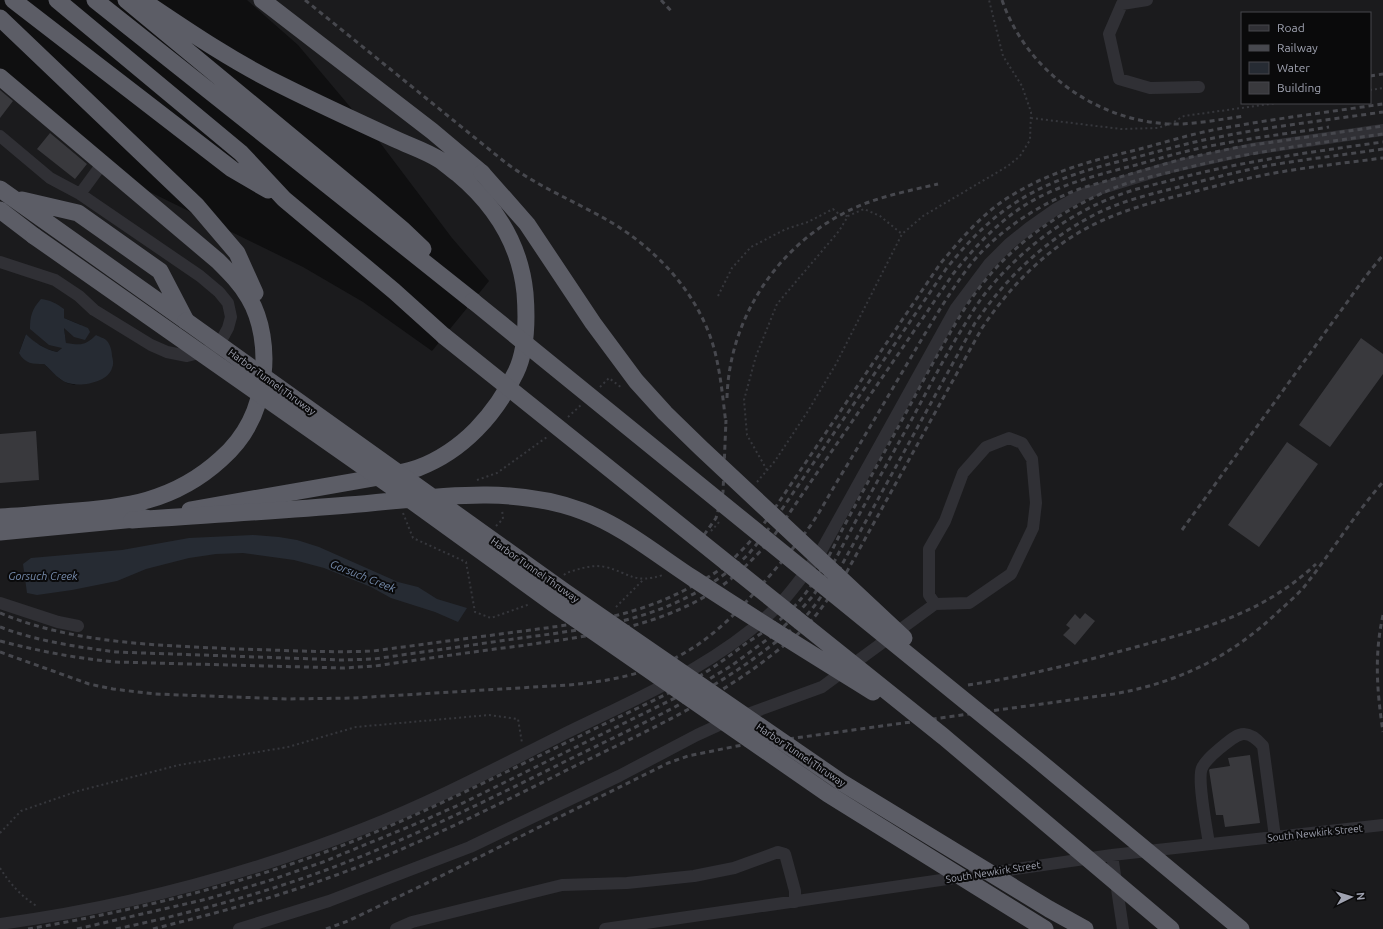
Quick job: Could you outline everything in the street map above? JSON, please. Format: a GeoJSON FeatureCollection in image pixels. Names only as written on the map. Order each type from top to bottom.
{"type":"FeatureCollection","features":[{"type":"Feature","properties":{"kind":"highway"},"geometry":{"type":"LineString","coordinates":[[13,0],[232,169],[284,200]]}},
{"type":"Feature","properties":{"kind":"highway"},"geometry":{"type":"LineString","coordinates":[[57,0],[241,153],[284,200],[394,291],[444,336],[944,737],[1171,929]]}},
{"type":"Feature","properties":{"kind":"highway"},"geometry":{"type":"LineString","coordinates":[[95,0],[473,301],[1034,757],[1241,929]]}},
{"type":"Feature","properties":{"kind":"highway"},"geometry":{"type":"LineString","coordinates":[[126,0],[402,229],[473,301]]}},
{"type":"Feature","properties":{"kind":"highway"},"geometry":{"type":"LineString","coordinates":[[132,520],[343,484],[417,469],[437,460],[454,449],[479,428],[494,409],[511,383],[519,366],[525,336],[526,317],[524,286],[520,264],[511,239],[501,220],[471,185],[440,160],[283,87],[230,57],[142,0]]}},
{"type":"Feature","properties":{"kind":"highway"},"geometry":{"type":"LineString","coordinates":[[262,0],[432,131],[482,173],[527,224],[626,368],[665,413],[902,636],[1034,757]]}},
{"type":"Feature","properties":{"kind":"highway"},"geometry":{"type":"LineString","coordinates":[[0,18],[197,206],[237,253],[257,298],[258,322]]}},
{"type":"Feature","properties":{"kind":"highway"},"geometry":{"type":"LineString","coordinates":[[0,77],[218,261],[237,280],[250,299],[258,322],[264,347],[262,390],[255,411],[245,433],[229,452],[211,468],[191,482],[171,492],[130,505],[103,509],[0,517]]}},
{"type":"Feature","properties":{"kind":"highway"},"geometry":{"type":"LineString","coordinates":[[6,194],[78,213],[160,271],[186,321]]}},
{"type":"Feature","properties":{"kind":"highway","name":"Harbor Tunnel Thruway"},"geometry":{"type":"LineString","coordinates":[[6,194],[559,587],[841,782],[1049,909],[1085,929]]}},
{"type":"Feature","properties":{"kind":"highway","name":"Harbor Tunnel Thruway"},"geometry":{"type":"LineString","coordinates":[[0,210],[34,236],[379,478],[561,609],[821,790],[1045,929]]}},
{"type":"Feature","properties":{"kind":"highway"},"geometry":{"type":"LineString","coordinates":[[0,532],[132,520],[473,495],[524,496],[553,502],[581,510],[608,522],[631,535],[694,579],[944,737]]}},
{"type":"Feature","properties":{"kind":"street"},"geometry":{"type":"LineString","coordinates":[[1147,0],[1122,4],[1109,34],[1119,79],[1150,88],[1199,87]]}},
{"type":"Feature","properties":{"kind":"street"},"geometry":{"type":"LineString","coordinates":[[0,924],[52,916],[135,900],[202,883],[310,849],[366,828],[453,790],[683,676],[732,644],[766,617],[798,584],[820,553],[956,308],[989,264],[1009,244],[1056,209],[1083,194],[1166,168],[1252,149],[1383,130]]}},
{"type":"Feature","properties":{"kind":"street"},"geometry":{"type":"LineString","coordinates":[[0,136],[50,178],[80,194],[186,266],[219,292],[228,303],[230,317],[228,328],[215,348],[187,356],[167,352],[151,345],[94,310],[79,296],[55,280],[0,262]]}},
{"type":"Feature","properties":{"kind":"street"},"geometry":{"type":"LineString","coordinates":[[80,194],[102,164]]}},
{"type":"Feature","properties":{"kind":"street"},"geometry":{"type":"LineString","coordinates":[[239,929],[329,901],[470,847],[618,776],[721,724],[822,687],[935,604],[969,603],[1011,574],[1033,528],[1036,503],[1032,459],[1022,443],[1009,438],[986,447],[963,473],[944,521],[929,549],[929,595],[935,604]]}},
{"type":"Feature","properties":{"kind":"street"},"geometry":{"type":"LineString","coordinates":[[0,603],[58,622],[78,626]]}},
{"type":"Feature","properties":{"kind":"street"},"geometry":{"type":"LineString","coordinates":[[1209,844],[1201,784],[1202,769],[1208,759],[1236,735],[1248,734],[1256,738],[1264,746],[1275,837]]}},
{"type":"Feature","properties":{"kind":"street","name":"South Newkirk Street"},"geometry":{"type":"LineString","coordinates":[[605,929],[1112,855],[1383,825]]}},
{"type":"Feature","properties":{"kind":"street"},"geometry":{"type":"LineString","coordinates":[[396,929],[412,922],[562,885],[626,883],[694,876],[734,868],[778,852],[784,854],[795,891],[795,902]]}},
{"type":"Feature","properties":{"kind":"street"},"geometry":{"type":"LineString","coordinates":[[1112,855],[1123,929]]}},
{"type":"Feature","properties":{"kind":"path"},"geometry":{"type":"LineString","coordinates":[[756,483],[775,461],[808,411],[836,364],[902,234],[923,216],[1008,166],[1020,156],[1030,140],[1031,112],[1022,86],[1003,56],[989,0]]}},
{"type":"Feature","properties":{"kind":"path"},"geometry":{"type":"LineString","coordinates":[[1371,90],[1383,88]]}},
{"type":"Feature","properties":{"kind":"path"},"geometry":{"type":"LineString","coordinates":[[1030,118],[1121,129],[1158,128],[1172,123],[1184,116],[1270,104]]}},
{"type":"Feature","properties":{"kind":"path"},"geometry":{"type":"LineString","coordinates":[[718,296],[732,268],[751,247],[786,229],[808,222],[833,209],[840,215],[848,216],[864,209],[880,216],[902,234]]}},
{"type":"Feature","properties":{"kind":"path"},"geometry":{"type":"LineString","coordinates":[[767,470],[747,435],[744,400],[756,356],[777,304],[839,232],[848,216]]}},
{"type":"Feature","properties":{"kind":"path"},"geometry":{"type":"LineString","coordinates":[[598,388],[609,378],[626,391]]}},
{"type":"Feature","properties":{"kind":"path"},"geometry":{"type":"LineString","coordinates":[[566,419],[582,404]]}},
{"type":"Feature","properties":{"kind":"path"},"geometry":{"type":"LineString","coordinates":[[474,481],[497,473],[549,435]]}},
{"type":"Feature","properties":{"kind":"path"},"geometry":{"type":"LineString","coordinates":[[485,477],[491,480]]}},
{"type":"Feature","properties":{"kind":"path"},"geometry":{"type":"LineString","coordinates":[[493,530],[502,519],[502,506]]}},
{"type":"Feature","properties":{"kind":"path"},"geometry":{"type":"LineString","coordinates":[[400,507],[413,538],[466,562]]}},
{"type":"Feature","properties":{"kind":"path"},"geometry":{"type":"LineString","coordinates":[[709,533],[725,516]]}},
{"type":"Feature","properties":{"kind":"path"},"geometry":{"type":"LineString","coordinates":[[470,557],[466,562],[475,612],[491,618],[531,604]]}},
{"type":"Feature","properties":{"kind":"path"},"geometry":{"type":"LineString","coordinates":[[560,578],[566,573],[588,566],[605,567],[637,579],[653,578],[666,574]]}},
{"type":"Feature","properties":{"kind":"path"},"geometry":{"type":"LineString","coordinates":[[616,607],[645,578]]}},
{"type":"Feature","properties":{"kind":"path"},"geometry":{"type":"LineString","coordinates":[[0,833],[21,811],[78,791],[179,765],[288,747],[356,727],[489,715],[518,719],[525,754]]}},
{"type":"Feature","properties":{"kind":"path"},"geometry":{"type":"LineString","coordinates":[[0,868],[8,880],[28,901],[52,916]]}},
{"type":"Feature","properties":{"kind":"shaded area"},"geometry":{"type":"Polygon","coordinates":[[[247,0],[1383,0],[1383,929],[0,929],[0,83],[122,180],[152,193],[303,267],[363,302],[432,351],[489,281],[452,238],[378,140],[298,45],[247,0]],[[64,318],[62,348],[57,352],[47,349],[34,342],[26,334],[19,353],[44,364],[60,379],[75,385],[88,343],[82,345],[66,344],[64,328],[81,325],[64,318]]]}},
{"type":"Feature","properties":{"kind":"water"},"geometry":{"type":"Polygon","coordinates":[[[41,299],[53,302],[64,309],[64,318],[88,328],[90,332],[85,340],[74,337],[64,328],[66,343],[86,343],[96,335],[108,342],[111,350],[113,366],[105,377],[92,383],[71,384],[59,378],[44,364],[30,363],[21,357],[19,353],[26,334],[36,343],[48,349],[57,352],[62,348],[49,345],[30,329],[32,313],[35,306],[41,299]]]}},
{"type":"Feature","properties":{"kind":"water","name":"Gorsuch Creek"},"geometry":{"type":"Polygon","coordinates":[[[253,535],[297,540],[319,547],[398,582],[418,587],[437,599],[467,608],[458,622],[435,612],[391,598],[371,587],[324,568],[294,560],[243,553],[216,554],[189,558],[146,569],[117,581],[72,590],[37,595],[27,593],[23,564],[31,558],[122,550],[189,538],[253,535]]]}},
{"type":"Feature","properties":{"kind":"building"},"geometry":{"type":"Polygon","coordinates":[[[0,90],[13,101],[0,118],[0,90]]]}},
{"type":"Feature","properties":{"kind":"building"},"geometry":{"type":"Polygon","coordinates":[[[50,133],[87,164],[75,179],[37,149],[50,133]]]}},
{"type":"Feature","properties":{"kind":"building"},"geometry":{"type":"Polygon","coordinates":[[[1361,338],[1383,354],[1383,374],[1330,447],[1299,425],[1361,338]]]}},
{"type":"Feature","properties":{"kind":"building"},"geometry":{"type":"Polygon","coordinates":[[[36,431],[39,480],[0,483],[0,434],[36,431]]]}},
{"type":"Feature","properties":{"kind":"building"},"geometry":{"type":"Polygon","coordinates":[[[1287,442],[1318,464],[1259,547],[1228,525],[1287,442]]]}},
{"type":"Feature","properties":{"kind":"building"},"geometry":{"type":"Polygon","coordinates":[[[1085,613],[1095,621],[1075,645],[1063,635],[1070,628],[1066,625],[1075,614],[1080,619],[1085,613]]]}},
{"type":"Feature","properties":{"kind":"building"},"geometry":{"type":"Polygon","coordinates":[[[1250,755],[1260,823],[1225,827],[1223,815],[1216,815],[1209,770],[1230,766],[1228,758],[1250,755]]]}},
{"type":"Feature","properties":{"kind":"railway"},"geometry":{"type":"LineString","coordinates":[[305,0],[506,163],[546,188],[614,224],[648,249],[663,263],[689,295],[709,332],[719,370],[726,424]]}},
{"type":"Feature","properties":{"kind":"railway"},"geometry":{"type":"LineString","coordinates":[[661,0],[673,13]]}},
{"type":"Feature","properties":{"kind":"railway"},"geometry":{"type":"LineString","coordinates":[[1002,0],[1014,26],[1029,50],[1049,72],[1071,90],[1096,105],[1123,116],[1152,122],[1181,124],[1244,116]]}},
{"type":"Feature","properties":{"kind":"railway"},"geometry":{"type":"LineString","coordinates":[[1371,76],[1383,74]]}},
{"type":"Feature","properties":{"kind":"railway"},"geometry":{"type":"LineString","coordinates":[[0,613],[57,631],[116,641],[236,649],[356,652],[580,623],[626,613],[649,606],[672,596],[711,575],[733,559],[750,541],[761,528],[940,264],[974,226],[993,208],[1003,201],[1028,186],[1074,167],[1187,136],[1259,122],[1383,104]]}},
{"type":"Feature","properties":{"kind":"railway"},"geometry":{"type":"LineString","coordinates":[[0,627],[43,640],[72,646],[116,652],[342,660],[374,659],[581,629],[610,624],[664,608],[690,596],[716,580],[741,561],[750,552],[765,534],[946,269],[979,232],[1007,208],[1046,186],[1076,174],[1178,146],[1301,123],[1383,112]]}},
{"type":"Feature","properties":{"kind":"railway"},"geometry":{"type":"LineString","coordinates":[[0,652],[89,684],[113,689],[155,694],[287,699],[353,698],[568,685],[620,678],[645,671],[682,655],[727,621],[747,601],[798,542],[818,514],[951,292],[978,256],[990,243],[1004,232],[1034,211],[1066,194],[1182,159],[1239,147],[1383,126]]}},
{"type":"Feature","properties":{"kind":"railway"},"geometry":{"type":"LineString","coordinates":[[0,641],[57,654],[115,662],[343,668],[375,666],[598,634],[648,621],[673,612],[697,601],[734,577],[771,540],[953,274],[985,238],[1012,214],[1035,199],[1063,187],[1178,153],[1248,139],[1329,127]]}},
{"type":"Feature","properties":{"kind":"railway"},"geometry":{"type":"LineString","coordinates":[[28,929],[138,907],[210,889],[246,879],[317,855],[418,814],[686,684],[718,664],[779,621],[805,594],[825,563],[927,374],[973,296],[1004,260],[1035,233],[1052,221],[1088,200],[1138,180],[1197,165],[1250,154],[1383,134]]}},
{"type":"Feature","properties":{"kind":"railway"},"geometry":{"type":"LineString","coordinates":[[77,929],[207,899],[268,881],[323,862],[461,804],[691,690],[731,666],[780,630],[813,596],[833,564],[940,367],[973,310],[984,295],[1011,265],[1043,237],[1077,214],[1121,194],[1143,187],[1198,173],[1251,162],[1383,142]]}},
{"type":"Feature","properties":{"kind":"railway"},"geometry":{"type":"LineString","coordinates":[[116,929],[169,917],[248,896],[357,858],[419,832],[510,789],[670,710],[718,682],[789,632],[802,620],[817,602],[839,570],[975,323],[987,306],[1013,276],[1042,249],[1074,226],[1092,216],[1143,196],[1266,166],[1383,149]]}},
{"type":"Feature","properties":{"kind":"railway"},"geometry":{"type":"LineString","coordinates":[[153,929],[285,893],[391,854],[483,812],[651,729],[702,702],[726,687],[792,639],[814,617],[845,575],[982,328],[1002,301],[1023,277],[1059,245],[1085,229],[1110,217],[1150,203],[1269,174],[1383,158]]}},
{"type":"Feature","properties":{"kind":"railway"},"geometry":{"type":"LineString","coordinates":[[727,398],[730,369],[737,340],[747,313],[762,288],[779,265],[799,244],[822,226],[859,206],[892,195],[938,184]]}},
{"type":"Feature","properties":{"kind":"railway"},"geometry":{"type":"LineString","coordinates":[[1182,530],[1366,276],[1383,255]]}},
{"type":"Feature","properties":{"kind":"railway"},"geometry":{"type":"LineString","coordinates":[[704,535],[716,518],[723,492],[726,420]]}},
{"type":"Feature","properties":{"kind":"railway"},"geometry":{"type":"LineString","coordinates":[[326,929],[348,921],[423,885],[668,763],[688,756],[737,746],[1114,694],[1138,689],[1183,675],[1223,654],[1243,641],[1262,627],[1295,596],[1304,587],[1383,482]]}},
{"type":"Feature","properties":{"kind":"railway"},"geometry":{"type":"LineString","coordinates":[[968,685],[1067,665],[1152,643],[1202,628],[1250,609],[1272,597],[1294,582],[1316,564]]}},
{"type":"Feature","properties":{"kind":"railway"},"geometry":{"type":"LineString","coordinates":[[1383,615],[1377,659],[1379,702],[1383,732]]}}]}
